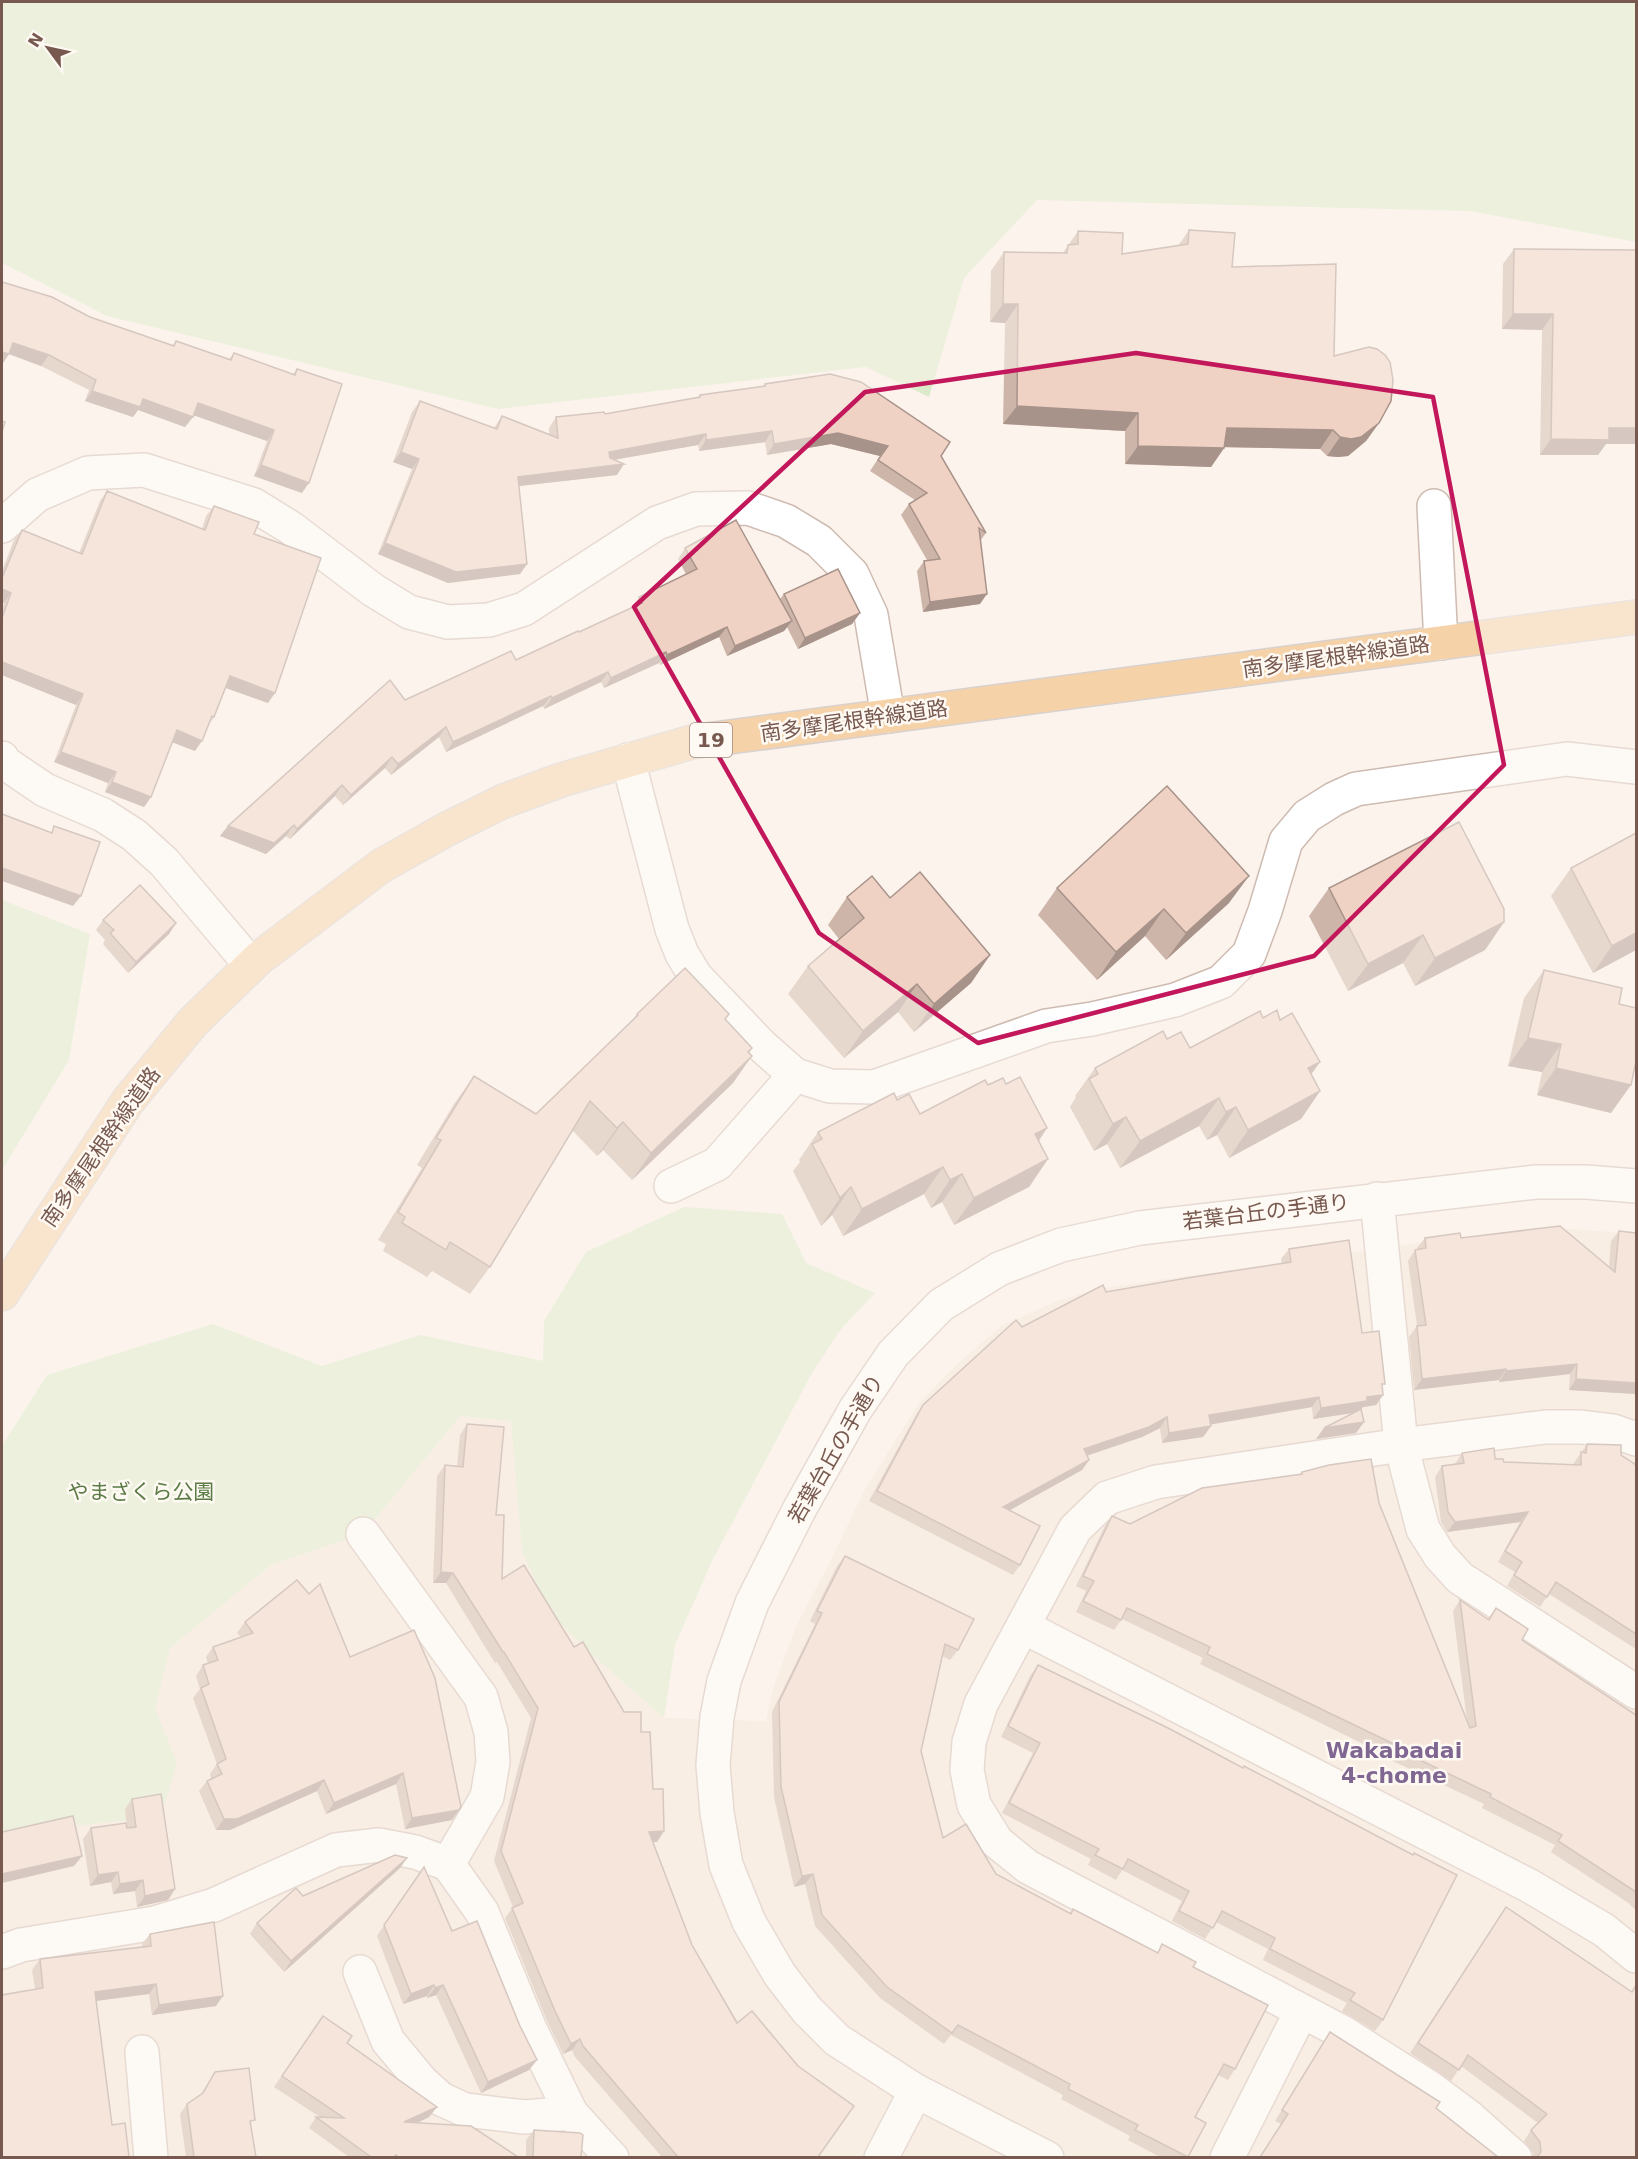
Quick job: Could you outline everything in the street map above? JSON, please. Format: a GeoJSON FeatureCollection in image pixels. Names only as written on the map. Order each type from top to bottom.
{"type":"FeatureCollection","features":[{"type":"Feature","properties":{"kind":"main road","name":"南多摩尾根幹線道路"},"geometry":{"type":"LineString","coordinates":[[2,1293],[128,1101],[194,1022],[251,965],[381,866],[447,828],[504,801],[561,780],[692,742],[1636,617]]}},
{"type":"Feature","properties":{"kind":"street"},"geometry":{"type":"LineString","coordinates":[[2,526],[37,495],[88,473],[144,470],[254,505],[291,528],[400,607],[409,612],[448,622],[489,620],[524,609],[657,523],[696,509],[748,508],[786,521],[819,541],[852,574],[871,615],[888,716]]}},
{"type":"Feature","properties":{"kind":"street"},"geometry":{"type":"LineString","coordinates":[[1434,506],[1441,643]]}},
{"type":"Feature","properties":{"kind":"street"},"geometry":{"type":"LineString","coordinates":[[2,758],[45,790],[103,815],[134,836],[164,862],[251,965]]}},
{"type":"Feature","properties":{"kind":"street"},"geometry":{"type":"LineString","coordinates":[[628,760],[672,929],[682,954],[696,977],[760,1045],[795,1075],[830,1086],[874,1087],[1046,1026],[1092,1019],[1175,1000],[1221,982],[1249,954],[1265,911],[1286,841],[1307,816],[1334,799],[1356,789],[1567,759],[1636,767]]}},
{"type":"Feature","properties":{"kind":"street"},"geometry":{"type":"LineString","coordinates":[[670,1186],[717,1164],[795,1075]]}},
{"type":"Feature","properties":{"kind":"street","name":"若葉台丘の手通り"},"geometry":{"type":"LineString","coordinates":[[1047,2157],[916,2091],[837,2040],[807,2010],[780,1975],[749,1922],[726,1865],[717,1813],[713,1765],[717,1718],[724,1681],[752,1603],[799,1510],[855,1410],[893,1354],[941,1305],[999,1269],[1060,1245],[1140,1228],[1377,1199],[1536,1182],[1586,1182],[1635,1178]]}},
{"type":"Feature","properties":{"kind":"street"},"geometry":{"type":"LineString","coordinates":[[1377,1199],[1401,1444],[1424,1529],[1440,1556],[1460,1578],[1636,1692]]}},
{"type":"Feature","properties":{"kind":"street"},"geometry":{"type":"LineString","coordinates":[[1515,2157],[1469,2117],[1430,2088],[1342,2032],[1028,1867],[997,1842],[974,1805],[967,1770],[969,1742],[981,1704],[1075,1529],[1107,1498],[1156,1482],[1401,1444],[1546,1426],[1612,1431],[1636,1439]]}},
{"type":"Feature","properties":{"kind":"street"},"geometry":{"type":"LineString","coordinates":[[363,1534],[481,1696],[491,1732],[493,1762],[487,1797],[447,1864]]}},
{"type":"Feature","properties":{"kind":"street"},"geometry":{"type":"LineString","coordinates":[[1023,1627],[1528,1885],[1604,1930],[1636,1956]]}},
{"type":"Feature","properties":{"kind":"street"},"geometry":{"type":"LineString","coordinates":[[2,1952],[21,1945],[155,1923],[214,1905],[336,1850],[379,1845],[415,1852],[447,1864],[486,1922],[530,2029],[571,2113],[612,2157]]}},
{"type":"Feature","properties":{"kind":"street"},"geometry":{"type":"LineString","coordinates":[[360,1972],[388,2041],[422,2082],[441,2099],[465,2110],[525,2117],[571,2113]]}},
{"type":"Feature","properties":{"kind":"street"},"geometry":{"type":"LineString","coordinates":[[1227,2157],[1301,2012]]}},
{"type":"Feature","properties":{"kind":"street"},"geometry":{"type":"LineString","coordinates":[[142,2052],[151,2157]]}},
{"type":"Feature","properties":{"kind":"street"},"geometry":{"type":"LineString","coordinates":[[881,2157],[916,2091]]}},
{"type":"Feature","properties":{"kind":"highlighted area"},"geometry":{"type":"Polygon","coordinates":[[[1136,353],[1433,397],[1504,765],[1314,956],[978,1043],[819,933],[634,607],[865,392],[1136,353]]]}},
{"type":"Feature","properties":{"kind":"shaded area"},"geometry":{"type":"Polygon","coordinates":[[[1571,1229],[1636,1234],[1636,2157],[2,2158],[2,1833],[176,1763],[155,1708],[170,1648],[271,1565],[363,1534],[460,1416],[511,1421],[522,1549],[550,1613],[597,1659],[664,1718],[766,1721],[774,1686],[797,1624],[864,1491],[919,1403],[955,1366],[1001,1326],[1055,1302],[1097,1289],[1426,1242],[1571,1229]]]}},
{"type":"Feature","properties":{"kind":"green space"},"geometry":{"type":"Polygon","coordinates":[[[2,2],[1636,2],[1636,242],[1470,211],[1037,200],[964,278],[929,397],[866,367],[498,409],[107,316],[2,263],[2,2]]]}},
{"type":"Feature","properties":{"kind":"green space"},"geometry":{"type":"Polygon","coordinates":[[[2,900],[90,934],[69,1060],[2,1170],[2,900]]]}},
{"type":"Feature","properties":{"kind":"green space","name":"やまざくら公園"},"geometry":{"type":"Polygon","coordinates":[[[684,1207],[782,1214],[806,1263],[875,1293],[841,1329],[812,1373],[712,1561],[675,1645],[664,1718],[597,1659],[550,1613],[522,1550],[511,1421],[460,1416],[363,1534],[271,1565],[170,1648],[155,1708],[177,1763],[161,1817],[2,1833],[2,1446],[47,1375],[213,1324],[322,1366],[420,1335],[543,1361],[544,1321],[586,1252],[684,1207]]]}},
{"type":"Feature","properties":{"kind":"building"},"geometry":{"type":"Polygon","coordinates":[[[1189,230],[1235,233],[1232,267],[1336,264],[1334,356],[1369,347],[1377,349],[1390,362],[1393,380],[1391,401],[1379,423],[1361,437],[1351,439],[1340,437],[1333,430],[1227,428],[1224,448],[1138,446],[1138,413],[1017,406],[1018,304],[1003,304],[1004,252],[1067,253],[1068,245],[1078,244],[1078,231],[1123,233],[1122,254],[1188,244],[1189,230]]]}},
{"type":"Feature","properties":{"kind":"building"},"geometry":{"type":"Polygon","coordinates":[[[1514,249],[1636,250],[1636,428],[1609,428],[1609,440],[1551,439],[1553,314],[1513,314],[1514,249]]]}},
{"type":"Feature","properties":{"kind":"building"},"geometry":{"type":"Polygon","coordinates":[[[2,282],[52,297],[90,317],[174,346],[176,341],[231,360],[234,353],[295,375],[297,369],[342,384],[309,483],[261,465],[274,430],[198,403],[193,417],[143,399],[140,407],[92,391],[96,380],[49,355],[13,343],[9,354],[2,352],[2,282]]]}},
{"type":"Feature","properties":{"kind":"building"},"geometry":{"type":"Polygon","coordinates":[[[830,374],[861,382],[950,442],[941,456],[986,533],[979,528],[987,594],[930,602],[924,561],[940,559],[909,504],[927,493],[878,460],[888,446],[838,433],[774,444],[772,431],[706,440],[706,434],[609,452],[610,458],[624,464],[518,477],[527,564],[456,572],[385,543],[419,459],[401,452],[420,401],[497,429],[502,416],[558,438],[556,417],[604,412],[605,414],[700,397],[700,395],[830,374]]]}},
{"type":"Feature","properties":{"kind":"building"},"geometry":{"type":"Polygon","coordinates":[[[107,491],[205,530],[214,506],[259,522],[254,534],[321,558],[275,693],[230,676],[202,741],[177,730],[151,797],[112,782],[116,772],[61,752],[83,694],[2,662],[2,618],[11,593],[2,589],[2,578],[22,530],[82,554],[107,491]]]}},
{"type":"Feature","properties":{"kind":"building"},"geometry":{"type":"Polygon","coordinates":[[[736,520],[792,621],[735,646],[727,627],[611,678],[608,672],[453,742],[446,727],[398,764],[392,757],[351,795],[342,785],[297,829],[294,825],[274,843],[228,826],[390,680],[405,700],[511,651],[516,660],[642,603],[639,597],[697,569],[685,548],[736,520]]]}},
{"type":"Feature","properties":{"kind":"building"},"geometry":{"type":"Polygon","coordinates":[[[838,569],[860,613],[805,638],[784,594],[838,569]]]}},
{"type":"Feature","properties":{"kind":"building"},"geometry":{"type":"Polygon","coordinates":[[[1167,786],[1249,876],[1186,933],[1164,909],[1116,952],[1057,888],[1167,786]]]}},
{"type":"Feature","properties":{"kind":"building"},"geometry":{"type":"Polygon","coordinates":[[[2,814],[52,833],[54,826],[100,842],[81,896],[2,868],[2,814]]]}},
{"type":"Feature","properties":{"kind":"building"},"geometry":{"type":"Polygon","coordinates":[[[1459,822],[1504,909],[1504,922],[1435,958],[1423,935],[1368,964],[1329,888],[1459,822]]]}},
{"type":"Feature","properties":{"kind":"building"},"geometry":{"type":"Polygon","coordinates":[[[1636,833],[1636,933],[1612,946],[1571,868],[1636,833]]]}},
{"type":"Feature","properties":{"kind":"building"},"geometry":{"type":"Polygon","coordinates":[[[920,872],[990,955],[934,1004],[917,984],[863,1031],[808,966],[864,918],[847,897],[872,876],[890,898],[920,872]]]}},
{"type":"Feature","properties":{"kind":"building"},"geometry":{"type":"Polygon","coordinates":[[[140,885],[176,923],[136,962],[110,933],[114,930],[103,920],[140,885]]]}},
{"type":"Feature","properties":{"kind":"building"},"geometry":{"type":"Polygon","coordinates":[[[685,968],[729,1014],[725,1019],[752,1048],[748,1052],[752,1056],[651,1153],[623,1122],[617,1128],[590,1101],[490,1267],[450,1242],[446,1250],[402,1223],[405,1217],[398,1212],[441,1140],[436,1138],[474,1076],[536,1114],[685,968]]]}},
{"type":"Feature","properties":{"kind":"building"},"geometry":{"type":"Polygon","coordinates":[[[1544,970],[1622,988],[1619,1004],[1636,1008],[1636,1061],[1631,1085],[1556,1068],[1561,1044],[1528,1038],[1544,970]]]}},
{"type":"Feature","properties":{"kind":"building"},"geometry":{"type":"Polygon","coordinates":[[[1277,1010],[1280,1020],[1292,1013],[1320,1062],[1308,1068],[1320,1091],[1248,1130],[1236,1107],[1226,1112],[1219,1098],[1140,1141],[1126,1117],[1113,1124],[1089,1079],[1098,1074],[1095,1068],[1163,1031],[1167,1039],[1181,1032],[1190,1048],[1260,1011],[1263,1018],[1277,1010]]]}},
{"type":"Feature","properties":{"kind":"building"},"geometry":{"type":"Polygon","coordinates":[[[1020,1077],[1047,1128],[1035,1134],[1048,1159],[974,1198],[962,1174],[950,1180],[943,1167],[862,1209],[851,1187],[840,1198],[812,1144],[822,1139],[818,1132],[894,1093],[897,1100],[909,1094],[920,1114],[985,1080],[988,1085],[1003,1078],[1006,1084],[1020,1077]]]}},
{"type":"Feature","properties":{"kind":"building"},"geometry":{"type":"Polygon","coordinates":[[[1560,1226],[1615,1272],[1619,1231],[1636,1233],[1636,1383],[1576,1379],[1577,1364],[1506,1371],[1506,1369],[1422,1379],[1417,1326],[1426,1325],[1415,1250],[1426,1248],[1425,1238],[1460,1233],[1461,1238],[1560,1226]]]}},
{"type":"Feature","properties":{"kind":"building"},"geometry":{"type":"Polygon","coordinates":[[[1349,1240],[1362,1333],[1379,1331],[1385,1384],[1382,1384],[1383,1395],[1367,1397],[1367,1401],[1321,1408],[1319,1397],[1209,1415],[1211,1426],[1169,1433],[1167,1417],[1149,1427],[1084,1449],[1089,1460],[1003,1507],[1040,1526],[1020,1565],[877,1491],[923,1405],[1016,1320],[1022,1327],[1103,1285],[1106,1292],[1291,1262],[1289,1249],[1349,1240]]]}},
{"type":"Feature","properties":{"kind":"building"},"geometry":{"type":"Polygon","coordinates":[[[1361,1409],[1364,1422],[1324,1428],[1361,1409]]]}},
{"type":"Feature","properties":{"kind":"building"},"geometry":{"type":"Polygon","coordinates":[[[467,1424],[504,1427],[496,1515],[504,1515],[502,1579],[524,1565],[574,1647],[583,1642],[624,1712],[641,1712],[641,1732],[650,1732],[653,1789],[663,1789],[664,1831],[649,1832],[692,1945],[737,2023],[752,2011],[798,2066],[854,2106],[818,2157],[678,2157],[583,2046],[580,2039],[571,2044],[555,2011],[512,1908],[523,1903],[501,1851],[538,1708],[453,1573],[441,1572],[445,1465],[463,1467],[467,1424]]]}},
{"type":"Feature","properties":{"kind":"building"},"geometry":{"type":"Polygon","coordinates":[[[1587,1444],[1621,1445],[1621,1455],[1636,1465],[1636,1634],[1556,1582],[1547,1597],[1514,1575],[1522,1562],[1505,1551],[1528,1512],[1455,1522],[1448,1512],[1442,1466],[1464,1463],[1462,1453],[1494,1448],[1495,1459],[1503,1459],[1504,1462],[1581,1465],[1581,1452],[1586,1453],[1587,1444]]]}},
{"type":"Feature","properties":{"kind":"building"},"geometry":{"type":"Polygon","coordinates":[[[1371,1459],[1379,1503],[1470,1728],[1476,1726],[1460,1600],[1489,1620],[1496,1608],[1528,1629],[1522,1640],[1636,1715],[1636,1892],[1558,1841],[1562,1835],[1490,1797],[1491,1794],[1401,1751],[1402,1748],[1207,1654],[1210,1647],[1127,1608],[1121,1620],[1083,1601],[1094,1581],[1083,1576],[1112,1516],[1130,1524],[1202,1488],[1302,1474],[1302,1472],[1329,1465],[1371,1459]]]}},
{"type":"Feature","properties":{"kind":"building"},"geometry":{"type":"Polygon","coordinates":[[[845,1556],[974,1619],[958,1650],[945,1644],[921,1751],[943,1838],[966,1824],[996,1874],[1071,1914],[1073,1909],[1158,1953],[1162,1944],[1196,1962],[1193,1967],[1268,2005],[1235,2069],[1224,2064],[1195,2117],[1206,2123],[1188,2157],[1135,2130],[1138,2125],[1068,2089],[1070,2084],[958,2025],[952,2033],[887,1987],[822,1915],[813,1874],[802,1876],[781,1787],[779,1702],[822,1613],[817,1611],[845,1556]]]}},
{"type":"Feature","properties":{"kind":"building"},"geometry":{"type":"Polygon","coordinates":[[[297,1580],[309,1594],[320,1584],[350,1657],[414,1630],[435,1678],[461,1807],[459,1810],[412,1818],[403,1773],[334,1803],[324,1780],[237,1819],[224,1819],[207,1781],[222,1774],[217,1764],[226,1759],[201,1688],[209,1684],[203,1665],[218,1660],[213,1647],[253,1633],[245,1622],[297,1580]]]}},
{"type":"Feature","properties":{"kind":"building"},"geometry":{"type":"Polygon","coordinates":[[[1038,1665],[1170,1729],[1243,1768],[1244,1766],[1413,1855],[1414,1853],[1457,1875],[1383,2020],[1350,2000],[1355,1993],[1270,1949],[1275,1938],[1222,1911],[1213,1928],[1179,1911],[1189,1891],[1128,1859],[1123,1869],[1095,1855],[1099,1849],[1009,1803],[1040,1743],[1008,1726],[1038,1665]]]}},
{"type":"Feature","properties":{"kind":"building"},"geometry":{"type":"Polygon","coordinates":[[[161,1794],[175,1889],[145,1896],[143,1880],[120,1884],[118,1872],[98,1875],[91,1828],[126,1823],[127,1828],[136,1827],[132,1799],[161,1794]]]}},
{"type":"Feature","properties":{"kind":"building"},"geometry":{"type":"Polygon","coordinates":[[[73,1816],[82,1856],[2,1874],[2,1832],[73,1816]]]}},
{"type":"Feature","properties":{"kind":"building"},"geometry":{"type":"Polygon","coordinates":[[[395,1855],[407,1858],[291,1961],[257,1923],[296,1888],[303,1896],[395,1855]]]}},
{"type":"Feature","properties":{"kind":"building"},"geometry":{"type":"Polygon","coordinates":[[[424,1867],[452,1931],[477,1921],[520,2026],[537,2060],[488,2082],[443,1985],[435,1988],[434,1985],[411,1994],[384,1925],[424,1867]]]}},
{"type":"Feature","properties":{"kind":"building"},"geometry":{"type":"Polygon","coordinates":[[[1506,1907],[1632,1992],[1636,1985],[1636,2157],[1537,2157],[1541,2152],[1540,2142],[1531,2130],[1547,2114],[1468,2055],[1459,2070],[1418,2043],[1506,1907]]]}},
{"type":"Feature","properties":{"kind":"building"},"geometry":{"type":"Polygon","coordinates":[[[214,1922],[223,1996],[159,2005],[156,1984],[95,1992],[112,2125],[125,2123],[129,2157],[2,2157],[2,1995],[43,1988],[40,1959],[151,1946],[150,1934],[214,1922]]]}},
{"type":"Feature","properties":{"kind":"building"},"geometry":{"type":"Polygon","coordinates":[[[323,2016],[352,2036],[347,2043],[437,2107],[404,2122],[471,2126],[518,2157],[399,2157],[396,2155],[394,2157],[371,2157],[316,2117],[344,2118],[282,2076],[323,2016]]]}},
{"type":"Feature","properties":{"kind":"building"},"geometry":{"type":"Polygon","coordinates":[[[1330,2032],[1440,2102],[1436,2108],[1498,2157],[1260,2157],[1288,2114],[1282,2110],[1330,2032]]]}},
{"type":"Feature","properties":{"kind":"building"},"geometry":{"type":"Polygon","coordinates":[[[249,2068],[255,2120],[250,2121],[256,2157],[194,2157],[187,2104],[203,2093],[215,2072],[249,2068]]]}},
{"type":"Feature","properties":{"kind":"building"},"geometry":{"type":"Polygon","coordinates":[[[534,2130],[580,2133],[583,2135],[581,2157],[533,2157],[534,2130]]]}},
{"type":"Feature","properties":{"kind":"district","name":"Wakabadai 4-chome"},"geometry":{"type":"Point","coordinates":[1394,1763]}}]}
